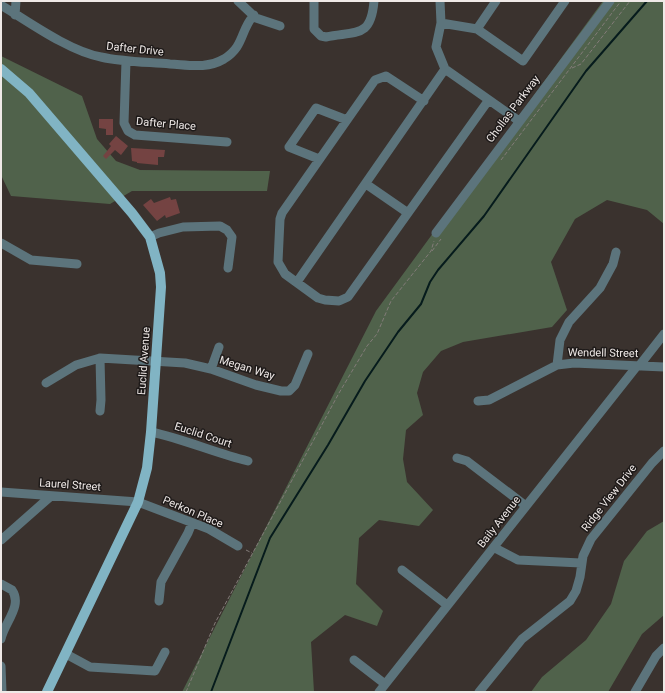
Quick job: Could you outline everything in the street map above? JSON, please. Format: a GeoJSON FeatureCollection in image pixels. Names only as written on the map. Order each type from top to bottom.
{"type":"FeatureCollection","features":[{"type":"Feature","properties":{"kind":"main road","name":"Euclid Avenue"},"geometry":{"type":"LineString","coordinates":[[1,69],[29,92],[132,213],[150,237],[160,273],[161,287],[151,432],[147,468],[138,502],[47,692]]}},
{"type":"Feature","properties":{"kind":"street"},"geometry":{"type":"LineString","coordinates":[[15,15],[16,1]]}},
{"type":"Feature","properties":{"kind":"street"},"geometry":{"type":"LineString","coordinates":[[238,1],[254,14],[256,18],[280,26]]}},
{"type":"Feature","properties":{"kind":"street"},"geometry":{"type":"LineString","coordinates":[[314,1],[314,29],[321,36],[326,37],[364,30],[370,25],[373,15],[374,1]]}},
{"type":"Feature","properties":{"kind":"street"},"geometry":{"type":"LineString","coordinates":[[440,1],[441,23],[436,48],[445,70],[519,122]]}},
{"type":"Feature","properties":{"kind":"street"},"geometry":{"type":"LineString","coordinates":[[477,29],[496,1]]}},
{"type":"Feature","properties":{"kind":"street"},"geometry":{"type":"LineString","coordinates":[[441,23],[477,29],[522,60],[565,1]]}},
{"type":"Feature","properties":{"kind":"street","name":"Chollas Parkway"},"geometry":{"type":"LineString","coordinates":[[438,236],[519,122],[610,1]]}},
{"type":"Feature","properties":{"kind":"street","name":"Dafter Drive"},"geometry":{"type":"LineString","coordinates":[[1,5],[15,15],[80,51],[100,57],[126,61],[200,66],[212,64],[224,59],[234,51],[242,39],[254,14]]}},
{"type":"Feature","properties":{"kind":"street","name":"Dafter Place"},"geometry":{"type":"LineString","coordinates":[[126,61],[124,123],[128,131],[135,135],[227,142]]}},
{"type":"Feature","properties":{"kind":"street"},"geometry":{"type":"LineString","coordinates":[[297,282],[445,70]]}},
{"type":"Feature","properties":{"kind":"street"},"geometry":{"type":"LineString","coordinates":[[424,102],[386,76],[379,77],[319,159],[282,213],[280,219],[278,262],[285,274],[318,298],[339,301],[348,297],[488,101]]}},
{"type":"Feature","properties":{"kind":"street"},"geometry":{"type":"LineString","coordinates":[[319,159],[289,147],[316,108],[347,120]]}},
{"type":"Feature","properties":{"kind":"street"},"geometry":{"type":"LineString","coordinates":[[366,184],[408,213]]}},
{"type":"Feature","properties":{"kind":"street"},"geometry":{"type":"LineString","coordinates":[[150,237],[183,226],[220,226],[227,230],[232,237],[228,268]]}},
{"type":"Feature","properties":{"kind":"street"},"geometry":{"type":"LineString","coordinates":[[1,243],[31,260],[77,264]]}},
{"type":"Feature","properties":{"kind":"street"},"geometry":{"type":"LineString","coordinates":[[557,365],[560,340],[568,322],[600,288],[613,264],[616,252]]}},
{"type":"Feature","properties":{"kind":"street","name":"Baily Avenue"},"geometry":{"type":"LineString","coordinates":[[379,692],[664,334]]}},
{"type":"Feature","properties":{"kind":"street"},"geometry":{"type":"LineString","coordinates":[[211,369],[219,347]]}},
{"type":"Feature","properties":{"kind":"street","name":"Megan Way"},"geometry":{"type":"LineString","coordinates":[[46,383],[76,365],[100,358],[185,363],[211,369],[256,385],[281,391],[289,391],[295,385],[308,354]]}},
{"type":"Feature","properties":{"kind":"street"},"geometry":{"type":"LineString","coordinates":[[100,358],[100,411]]}},
{"type":"Feature","properties":{"kind":"street","name":"Wendell Street"},"geometry":{"type":"LineString","coordinates":[[478,401],[489,400],[557,365],[574,363],[664,367]]}},
{"type":"Feature","properties":{"kind":"street","name":"Euclid Court"},"geometry":{"type":"LineString","coordinates":[[151,432],[180,438],[225,455],[248,461]]}},
{"type":"Feature","properties":{"kind":"street","name":"Ridge View Drive"},"geometry":{"type":"LineString","coordinates":[[479,692],[522,639],[570,601],[576,591],[583,556],[591,539],[652,463],[664,451]]}},
{"type":"Feature","properties":{"kind":"street"},"geometry":{"type":"LineString","coordinates":[[456,458],[467,461],[526,506]]}},
{"type":"Feature","properties":{"kind":"street","name":"Laurel Street"},"geometry":{"type":"LineString","coordinates":[[1,492],[138,502]]}},
{"type":"Feature","properties":{"kind":"street"},"geometry":{"type":"LineString","coordinates":[[1,540],[51,496]]}},
{"type":"Feature","properties":{"kind":"street","name":"Perkon Place"},"geometry":{"type":"LineString","coordinates":[[138,502],[209,529],[238,546]]}},
{"type":"Feature","properties":{"kind":"street"},"geometry":{"type":"LineString","coordinates":[[159,601],[161,582],[192,523]]}},
{"type":"Feature","properties":{"kind":"street"},"geometry":{"type":"LineString","coordinates":[[494,548],[518,560],[582,563]]}},
{"type":"Feature","properties":{"kind":"street"},"geometry":{"type":"LineString","coordinates":[[402,570],[447,606]]}},
{"type":"Feature","properties":{"kind":"street"},"geometry":{"type":"LineString","coordinates":[[1,584],[12,590],[16,600],[15,607],[3,629],[1,639]]}},
{"type":"Feature","properties":{"kind":"street"},"geometry":{"type":"LineString","coordinates":[[635,692],[656,656],[664,648]]}},
{"type":"Feature","properties":{"kind":"street"},"geometry":{"type":"LineString","coordinates":[[66,654],[90,667],[155,671],[166,652]]}},
{"type":"Feature","properties":{"kind":"street"},"geometry":{"type":"LineString","coordinates":[[354,660],[385,684]]}},
{"type":"Feature","properties":{"kind":"street"},"geometry":{"type":"LineString","coordinates":[[1,666],[2,692]]}},
{"type":"Feature","properties":{"kind":"path"},"geometry":{"type":"LineString","coordinates":[[498,164],[621,1]]}},
{"type":"Feature","properties":{"kind":"path"},"geometry":{"type":"LineString","coordinates":[[570,69],[581,64],[630,1]]}},
{"type":"Feature","properties":{"kind":"path"},"geometry":{"type":"LineString","coordinates":[[186,692],[215,623],[339,393],[366,346],[377,334],[391,301],[431,251],[438,236]]}},
{"type":"Feature","properties":{"kind":"path"},"geometry":{"type":"LineString","coordinates":[[431,251],[438,236]]}},
{"type":"Feature","properties":{"kind":"green space"},"geometry":{"type":"Polygon","coordinates":[[[603,1],[664,1],[664,224],[647,210],[607,200],[575,219],[551,262],[567,310],[552,327],[463,342],[441,351],[423,372],[417,393],[423,415],[406,430],[403,459],[407,482],[433,510],[419,526],[379,520],[359,538],[356,584],[383,611],[377,626],[345,615],[311,642],[314,692],[182,692],[376,311],[603,1]]]}},
{"type":"Feature","properties":{"kind":"green space"},"geometry":{"type":"Polygon","coordinates":[[[1,56],[82,96],[97,139],[116,161],[140,170],[270,171],[267,191],[132,191],[110,204],[11,196],[1,175],[1,56]]]}},
{"type":"Feature","properties":{"kind":"green space"},"geometry":{"type":"Polygon","coordinates":[[[664,521],[664,615],[642,634],[608,692],[531,692],[542,677],[586,640],[611,604],[624,561],[647,531],[664,521]]]}},
{"type":"Feature","properties":{"kind":"building"},"geometry":{"type":"Polygon","coordinates":[[[99,119],[113,119],[113,135],[106,135],[106,129],[99,128],[99,119]]]}},
{"type":"Feature","properties":{"kind":"building"},"geometry":{"type":"Polygon","coordinates":[[[116,136],[128,146],[121,155],[115,150],[106,159],[103,156],[111,146],[109,144],[116,136]]]}},
{"type":"Feature","properties":{"kind":"building"},"geometry":{"type":"Polygon","coordinates":[[[131,148],[165,150],[164,157],[158,157],[158,165],[137,163],[132,161],[131,148]]]}},
{"type":"Feature","properties":{"kind":"building"},"geometry":{"type":"Polygon","coordinates":[[[170,197],[171,200],[176,199],[180,213],[166,218],[165,215],[157,221],[143,205],[151,199],[154,203],[170,197]]]}},
{"type":"Feature","properties":{"kind":"waterway"},"geometry":{"type":"LineString","coordinates":[[211,692],[270,538],[328,445],[365,381],[398,332],[421,304],[430,282],[438,270],[484,216],[586,71],[647,1]]}}]}
